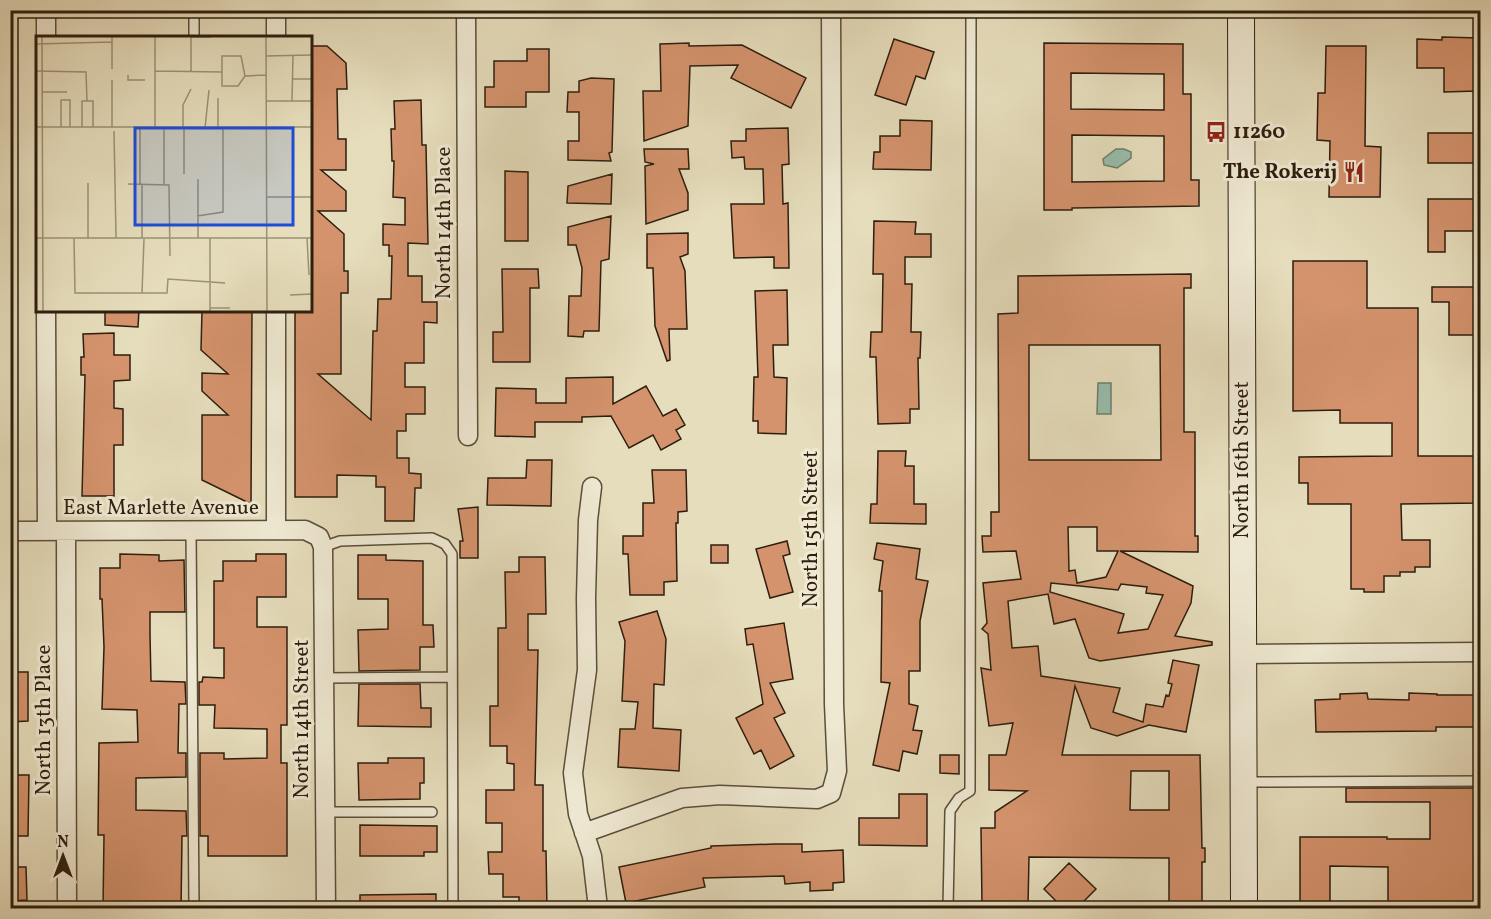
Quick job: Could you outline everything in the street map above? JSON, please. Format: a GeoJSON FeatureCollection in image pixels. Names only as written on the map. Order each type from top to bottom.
{"type":"FeatureCollection","features":[{"type":"Feature","properties":{"kind":"main road","name":"North 16th Street"},"geometry":{"type":"LineString","coordinates":[[1241,10],[1244,909]]}},
{"type":"Feature","properties":{"kind":"street"},"geometry":{"type":"LineString","coordinates":[[46,10],[46,36]]}},
{"type":"Feature","properties":{"kind":"street"},"geometry":{"type":"LineString","coordinates":[[276,10],[276,36]]}},
{"type":"Feature","properties":{"kind":"street","name":"North 14th Place"},"geometry":{"type":"LineString","coordinates":[[466,10],[468,436]]}},
{"type":"Feature","properties":{"kind":"street","name":"North 15th Street"},"geometry":{"type":"LineString","coordinates":[[584,833],[682,798],[720,795],[817,799],[831,793],[837,771],[834,704],[831,10]]}},
{"type":"Feature","properties":{"kind":"street"},"geometry":{"type":"LineString","coordinates":[[46,312],[47,531]]}},
{"type":"Feature","properties":{"kind":"street"},"geometry":{"type":"LineString","coordinates":[[276,312],[276,530]]}},
{"type":"Feature","properties":{"kind":"street"},"geometry":{"type":"LineString","coordinates":[[592,488],[588,520],[586,587],[588,670],[573,773],[578,814],[592,856],[598,909]]}},
{"type":"Feature","properties":{"kind":"street","name":"East Marlette Avenue"},"geometry":{"type":"LineString","coordinates":[[10,531],[305,530],[318,540]]}},
{"type":"Feature","properties":{"kind":"street","name":"North 13th Place"},"geometry":{"type":"LineString","coordinates":[[66,531],[67,909]]}},
{"type":"Feature","properties":{"kind":"street","name":"North 14th Street"},"geometry":{"type":"LineString","coordinates":[[318,540],[324,678],[326,909]]}},
{"type":"Feature","properties":{"kind":"street"},"geometry":{"type":"LineString","coordinates":[[1243,654],[1480,652]]}},
{"type":"Feature","properties":{"kind":"lane"},"geometry":{"type":"LineString","coordinates":[[194,10],[194,36]]}},
{"type":"Feature","properties":{"kind":"lane"},"geometry":{"type":"LineString","coordinates":[[948,909],[950,812],[959,798],[970,791],[971,10]]}},
{"type":"Feature","properties":{"kind":"lane"},"geometry":{"type":"LineString","coordinates":[[191,530],[194,909]]}},
{"type":"Feature","properties":{"kind":"lane"},"geometry":{"type":"LineString","coordinates":[[318,540],[432,538],[445,544],[452,554],[453,909]]}},
{"type":"Feature","properties":{"kind":"lane"},"geometry":{"type":"LineString","coordinates":[[324,678],[452,677]]}},
{"type":"Feature","properties":{"kind":"lane"},"geometry":{"type":"LineString","coordinates":[[1243,782],[1480,781]]}},
{"type":"Feature","properties":{"kind":"lane"},"geometry":{"type":"LineString","coordinates":[[325,812],[432,812]]}},
{"type":"Feature","properties":{"kind":"shaded area"},"geometry":{"type":"Polygon","coordinates":[[[1116,149],[1131,152],[1131,158],[1117,168],[1104,165],[1103,159],[1116,149]]]}},
{"type":"Feature","properties":{"kind":"shaded area"},"geometry":{"type":"Polygon","coordinates":[[[1098,383],[1111,383],[1111,414],[1097,414],[1098,383]]]}},
{"type":"Feature","properties":{"kind":"building"},"geometry":{"type":"Polygon","coordinates":[[[1442,37],[1480,38],[1480,68],[1476,68],[1476,91],[1444,92],[1444,68],[1417,68],[1417,39],[1442,40],[1442,37]]]}},
{"type":"Feature","properties":{"kind":"building"},"geometry":{"type":"Polygon","coordinates":[[[894,39],[934,52],[925,79],[916,76],[906,105],[875,95],[894,39]]]}},
{"type":"Feature","properties":{"kind":"building"},"geometry":{"type":"Polygon","coordinates":[[[689,43],[689,46],[742,45],[806,78],[791,108],[731,78],[738,65],[690,66],[688,126],[644,141],[643,91],[661,91],[660,44],[689,43]]]}},
{"type":"Feature","properties":{"kind":"building"},"geometry":{"type":"Polygon","coordinates":[[[1044,43],[1183,44],[1183,94],[1191,94],[1191,180],[1199,180],[1199,206],[1044,210],[1044,43]],[[1071,73],[1071,109],[1164,110],[1164,74],[1071,73]],[[1072,135],[1072,182],[1164,181],[1164,136],[1072,135]]]}},
{"type":"Feature","properties":{"kind":"building"},"geometry":{"type":"Polygon","coordinates":[[[312,46],[327,46],[346,63],[347,89],[337,89],[338,139],[346,139],[346,170],[321,170],[346,191],[346,211],[318,211],[344,234],[344,271],[348,271],[348,293],[341,293],[341,374],[318,374],[371,420],[373,331],[377,331],[378,299],[391,299],[392,256],[389,256],[389,245],[383,245],[383,224],[405,225],[405,198],[393,197],[394,161],[392,161],[391,129],[395,129],[394,101],[421,100],[422,145],[426,145],[428,244],[408,243],[408,276],[422,276],[422,302],[437,302],[437,323],[424,322],[424,363],[405,363],[405,387],[425,387],[425,414],[406,414],[406,431],[397,431],[397,458],[409,458],[409,473],[421,474],[421,488],[415,488],[414,521],[385,521],[385,487],[376,487],[376,476],[337,475],[337,497],[295,497],[295,312],[312,312],[312,46]]]}},
{"type":"Feature","properties":{"kind":"building"},"geometry":{"type":"Polygon","coordinates":[[[1326,46],[1366,46],[1365,146],[1381,147],[1380,197],[1329,197],[1330,141],[1317,140],[1318,93],[1325,93],[1326,46]]]}},
{"type":"Feature","properties":{"kind":"building"},"geometry":{"type":"Polygon","coordinates":[[[527,49],[549,49],[549,92],[526,92],[526,107],[485,107],[485,87],[494,87],[494,61],[527,61],[527,49]]]}},
{"type":"Feature","properties":{"kind":"building"},"geometry":{"type":"Polygon","coordinates":[[[591,78],[614,79],[612,152],[609,153],[611,161],[568,160],[568,141],[579,141],[579,112],[567,112],[568,92],[579,92],[579,81],[591,78]]]}},
{"type":"Feature","properties":{"kind":"building"},"geometry":{"type":"Polygon","coordinates":[[[900,120],[932,121],[931,170],[873,169],[874,152],[880,152],[880,136],[900,136],[900,120]]]}},
{"type":"Feature","properties":{"kind":"building"},"geometry":{"type":"Polygon","coordinates":[[[788,128],[789,164],[782,165],[783,204],[788,203],[789,268],[774,268],[774,257],[734,258],[731,204],[764,204],[763,169],[745,169],[744,157],[732,158],[731,141],[746,141],[746,129],[788,128]]]}},
{"type":"Feature","properties":{"kind":"building"},"geometry":{"type":"Polygon","coordinates":[[[1428,133],[1480,133],[1480,163],[1428,163],[1428,133]]]}},
{"type":"Feature","properties":{"kind":"building"},"geometry":{"type":"Polygon","coordinates":[[[644,149],[688,149],[689,169],[679,169],[688,193],[688,210],[646,224],[645,166],[654,164],[645,162],[644,149]]]}},
{"type":"Feature","properties":{"kind":"building"},"geometry":{"type":"Polygon","coordinates":[[[505,171],[528,172],[528,241],[505,241],[505,171]]]}},
{"type":"Feature","properties":{"kind":"building"},"geometry":{"type":"Polygon","coordinates":[[[612,174],[611,204],[567,203],[568,186],[612,174]]]}},
{"type":"Feature","properties":{"kind":"building"},"geometry":{"type":"Polygon","coordinates":[[[1428,199],[1480,199],[1480,231],[1445,231],[1445,252],[1428,252],[1428,199]]]}},
{"type":"Feature","properties":{"kind":"building"},"geometry":{"type":"Polygon","coordinates":[[[611,216],[609,259],[601,261],[599,331],[584,331],[583,337],[568,336],[569,296],[581,296],[582,268],[576,245],[568,245],[568,227],[611,216]]]}},
{"type":"Feature","properties":{"kind":"building"},"geometry":{"type":"Polygon","coordinates":[[[874,221],[916,222],[915,234],[931,234],[931,257],[905,257],[905,284],[912,284],[911,332],[921,332],[920,358],[918,358],[919,409],[910,409],[910,423],[878,424],[876,357],[870,357],[871,332],[882,332],[883,274],[873,274],[874,221]]]}},
{"type":"Feature","properties":{"kind":"building"},"geometry":{"type":"Polygon","coordinates":[[[688,233],[688,254],[680,257],[685,271],[687,329],[669,329],[670,360],[667,361],[655,326],[653,268],[647,268],[647,234],[688,233]]]}},
{"type":"Feature","properties":{"kind":"building"},"geometry":{"type":"Polygon","coordinates":[[[1293,261],[1367,261],[1367,308],[1418,308],[1418,456],[1480,456],[1480,503],[1401,504],[1402,540],[1430,540],[1430,567],[1415,567],[1415,572],[1400,572],[1400,576],[1384,576],[1384,592],[1364,592],[1364,589],[1351,589],[1351,504],[1308,504],[1308,483],[1299,483],[1299,457],[1392,456],[1392,423],[1340,423],[1340,410],[1293,411],[1293,261]]]}},
{"type":"Feature","properties":{"kind":"building"},"geometry":{"type":"Polygon","coordinates":[[[502,269],[538,269],[539,288],[530,288],[530,362],[493,362],[493,332],[503,332],[502,269]]]}},
{"type":"Feature","properties":{"kind":"building"},"geometry":{"type":"Polygon","coordinates":[[[1191,274],[1191,288],[1184,288],[1184,432],[1195,432],[1195,536],[1198,536],[1198,552],[1120,551],[1193,586],[1191,603],[1175,636],[1212,642],[1212,645],[1100,661],[1089,658],[1075,619],[1054,624],[1048,594],[1008,601],[1012,648],[1038,646],[1041,676],[1120,688],[1113,712],[1143,722],[1146,704],[1163,707],[1166,695],[1169,696],[1172,684],[1168,683],[1173,660],[1199,665],[1186,732],[1149,725],[1117,736],[1091,728],[1075,686],[1062,755],[1200,755],[1202,848],[1205,848],[1205,862],[1202,862],[1202,909],[1169,909],[1169,858],[1029,857],[1028,907],[982,906],[981,828],[995,828],[995,812],[1027,791],[989,790],[989,755],[1006,755],[1013,723],[989,726],[981,668],[991,670],[988,634],[982,629],[987,623],[983,583],[1021,579],[1016,551],[983,552],[982,536],[991,536],[991,512],[999,512],[998,314],[1018,313],[1018,276],[1191,274]],[[1029,345],[1029,460],[1161,460],[1160,345],[1029,345]],[[1068,527],[1069,571],[1075,570],[1077,583],[1106,577],[1118,551],[1097,551],[1097,527],[1068,527]],[[1051,583],[1050,592],[1124,614],[1118,633],[1148,629],[1163,595],[1146,593],[1147,587],[1121,584],[1118,590],[1051,583]],[[1131,771],[1130,810],[1169,810],[1169,771],[1131,771]]]}},
{"type":"Feature","properties":{"kind":"building"},"geometry":{"type":"Polygon","coordinates":[[[1432,287],[1480,287],[1480,335],[1449,335],[1449,302],[1432,302],[1432,287]]]}},
{"type":"Feature","properties":{"kind":"building"},"geometry":{"type":"Polygon","coordinates":[[[787,290],[788,345],[773,345],[774,377],[787,378],[786,434],[758,433],[758,421],[753,421],[754,377],[758,377],[755,291],[787,290]]]}},
{"type":"Feature","properties":{"kind":"building"},"geometry":{"type":"Polygon","coordinates":[[[105,312],[139,312],[138,327],[105,325],[105,312]]]}},
{"type":"Feature","properties":{"kind":"building"},"geometry":{"type":"Polygon","coordinates":[[[202,312],[252,312],[251,504],[202,480],[202,415],[228,415],[202,391],[202,373],[228,374],[201,350],[202,312]]]}},
{"type":"Feature","properties":{"kind":"building"},"geometry":{"type":"Polygon","coordinates":[[[114,333],[114,355],[130,355],[130,380],[114,381],[114,408],[123,409],[123,445],[114,445],[114,496],[82,496],[85,375],[81,375],[81,357],[84,357],[83,334],[114,333]]]}},
{"type":"Feature","properties":{"kind":"building"},"geometry":{"type":"Polygon","coordinates":[[[613,377],[613,404],[646,386],[663,416],[676,409],[685,425],[676,430],[681,439],[661,450],[653,435],[629,448],[611,416],[582,417],[582,422],[535,422],[535,437],[495,436],[496,388],[536,389],[536,403],[566,403],[566,378],[613,377]]]}},
{"type":"Feature","properties":{"kind":"building"},"geometry":{"type":"Polygon","coordinates":[[[878,451],[906,451],[905,466],[914,466],[914,504],[926,504],[926,524],[870,523],[871,504],[877,504],[878,451]]]}},
{"type":"Feature","properties":{"kind":"building"},"geometry":{"type":"Polygon","coordinates":[[[527,460],[552,460],[551,506],[487,505],[488,478],[526,478],[527,460]]]}},
{"type":"Feature","properties":{"kind":"building"},"geometry":{"type":"Polygon","coordinates":[[[652,470],[686,470],[687,511],[678,512],[678,523],[676,523],[677,581],[664,582],[664,595],[630,595],[628,554],[623,554],[623,536],[643,536],[643,503],[654,503],[652,470]]]}},
{"type":"Feature","properties":{"kind":"building"},"geometry":{"type":"Polygon","coordinates":[[[478,507],[478,558],[460,558],[460,541],[463,541],[458,509],[478,507]]]}},
{"type":"Feature","properties":{"kind":"building"},"geometry":{"type":"Polygon","coordinates":[[[787,541],[790,554],[783,556],[793,592],[770,598],[756,549],[787,541]]]}},
{"type":"Feature","properties":{"kind":"building"},"geometry":{"type":"Polygon","coordinates":[[[877,543],[920,549],[916,579],[928,581],[920,621],[920,671],[909,671],[909,704],[918,706],[913,730],[922,731],[917,754],[903,751],[899,771],[873,765],[890,683],[881,682],[882,591],[879,591],[883,561],[874,559],[877,543]]]}},
{"type":"Feature","properties":{"kind":"building"},"geometry":{"type":"Polygon","coordinates":[[[711,545],[728,545],[728,563],[711,563],[711,545]]]}},
{"type":"Feature","properties":{"kind":"building"},"geometry":{"type":"Polygon","coordinates":[[[120,554],[159,555],[159,561],[184,560],[185,612],[150,612],[150,635],[151,681],[185,682],[186,704],[179,704],[178,753],[186,753],[186,777],[136,778],[136,810],[186,811],[187,836],[182,836],[181,909],[103,909],[104,835],[98,835],[99,743],[138,742],[137,710],[102,709],[104,647],[100,568],[120,568],[120,554]]]}},
{"type":"Feature","properties":{"kind":"building"},"geometry":{"type":"Polygon","coordinates":[[[256,554],[286,554],[286,597],[257,597],[257,627],[287,627],[287,725],[281,725],[281,763],[287,763],[287,856],[208,856],[208,836],[200,836],[200,753],[224,753],[224,759],[267,758],[267,729],[214,728],[215,705],[199,705],[199,682],[202,682],[203,677],[224,678],[224,648],[214,648],[214,581],[223,581],[223,561],[256,561],[256,554]]]}},
{"type":"Feature","properties":{"kind":"building"},"geometry":{"type":"Polygon","coordinates":[[[358,555],[386,555],[386,560],[423,561],[423,625],[433,625],[434,647],[420,647],[420,670],[359,671],[358,630],[388,629],[388,599],[358,599],[358,555]]]}},
{"type":"Feature","properties":{"kind":"building"},"geometry":{"type":"Polygon","coordinates":[[[519,557],[545,557],[546,614],[528,614],[528,650],[538,650],[535,785],[543,785],[543,851],[546,851],[547,909],[519,909],[519,897],[503,897],[503,874],[489,874],[488,852],[502,852],[502,823],[486,823],[486,790],[514,790],[514,764],[507,763],[507,746],[490,746],[490,706],[498,706],[498,628],[506,628],[505,572],[519,572],[519,557]]]}},
{"type":"Feature","properties":{"kind":"building"},"geometry":{"type":"Polygon","coordinates":[[[657,611],[666,639],[664,685],[654,684],[653,728],[681,730],[679,771],[618,767],[620,729],[635,729],[638,702],[622,701],[625,641],[619,622],[657,611]]]}},
{"type":"Feature","properties":{"kind":"building"},"geometry":{"type":"Polygon","coordinates":[[[784,623],[793,679],[770,683],[785,713],[774,718],[794,756],[770,769],[761,750],[754,754],[736,718],[763,704],[753,644],[747,645],[745,629],[784,623]]]}},
{"type":"Feature","properties":{"kind":"building"},"geometry":{"type":"Polygon","coordinates":[[[10,672],[28,672],[28,721],[10,722],[10,672]]]}},
{"type":"Feature","properties":{"kind":"building"},"geometry":{"type":"Polygon","coordinates":[[[359,684],[420,684],[421,708],[431,708],[431,727],[358,726],[359,684]]]}},
{"type":"Feature","properties":{"kind":"building"},"geometry":{"type":"Polygon","coordinates":[[[1367,693],[1368,699],[1409,700],[1409,693],[1480,695],[1480,727],[1436,727],[1436,731],[1316,732],[1315,700],[1340,699],[1340,694],[1367,693]]]}},
{"type":"Feature","properties":{"kind":"building"},"geometry":{"type":"Polygon","coordinates":[[[940,755],[959,755],[959,774],[940,773],[940,755]]]}},
{"type":"Feature","properties":{"kind":"building"},"geometry":{"type":"Polygon","coordinates":[[[388,758],[424,758],[424,783],[420,783],[420,799],[359,800],[358,763],[388,763],[388,758]]]}},
{"type":"Feature","properties":{"kind":"building"},"geometry":{"type":"Polygon","coordinates":[[[10,775],[29,775],[28,836],[10,836],[10,775]]]}},
{"type":"Feature","properties":{"kind":"building"},"geometry":{"type":"Polygon","coordinates":[[[1346,788],[1480,788],[1480,909],[1388,909],[1388,867],[1330,866],[1330,909],[1300,909],[1300,837],[1430,839],[1430,802],[1346,802],[1346,788]]]}},
{"type":"Feature","properties":{"kind":"building"},"geometry":{"type":"Polygon","coordinates":[[[899,794],[927,794],[927,846],[859,845],[859,818],[899,818],[899,794]]]}},
{"type":"Feature","properties":{"kind":"building"},"geometry":{"type":"Polygon","coordinates":[[[360,825],[437,826],[437,852],[424,852],[424,856],[360,856],[360,825]]]}},
{"type":"Feature","properties":{"kind":"building"},"geometry":{"type":"Polygon","coordinates":[[[802,844],[802,852],[843,850],[844,882],[833,883],[833,890],[810,891],[810,882],[785,884],[784,876],[703,878],[705,887],[626,903],[619,867],[711,848],[711,846],[802,844]]]}},
{"type":"Feature","properties":{"kind":"building"},"geometry":{"type":"Polygon","coordinates":[[[1069,863],[1096,889],[1076,909],[1064,909],[1044,889],[1069,863]]]}},
{"type":"Feature","properties":{"kind":"building"},"geometry":{"type":"Polygon","coordinates":[[[10,867],[26,867],[27,900],[10,901],[10,867]]]}},
{"type":"Feature","properties":{"kind":"building"},"geometry":{"type":"Polygon","coordinates":[[[436,894],[436,909],[360,909],[360,895],[436,894]]]}},
{"type":"Feature","properties":{"kind":"place","name":"11260"},"geometry":{"type":"Point","coordinates":[1216,132]}},
{"type":"Feature","properties":{"kind":"place","name":"The Rokerij"},"geometry":{"type":"Point","coordinates":[1354,172]}}]}
